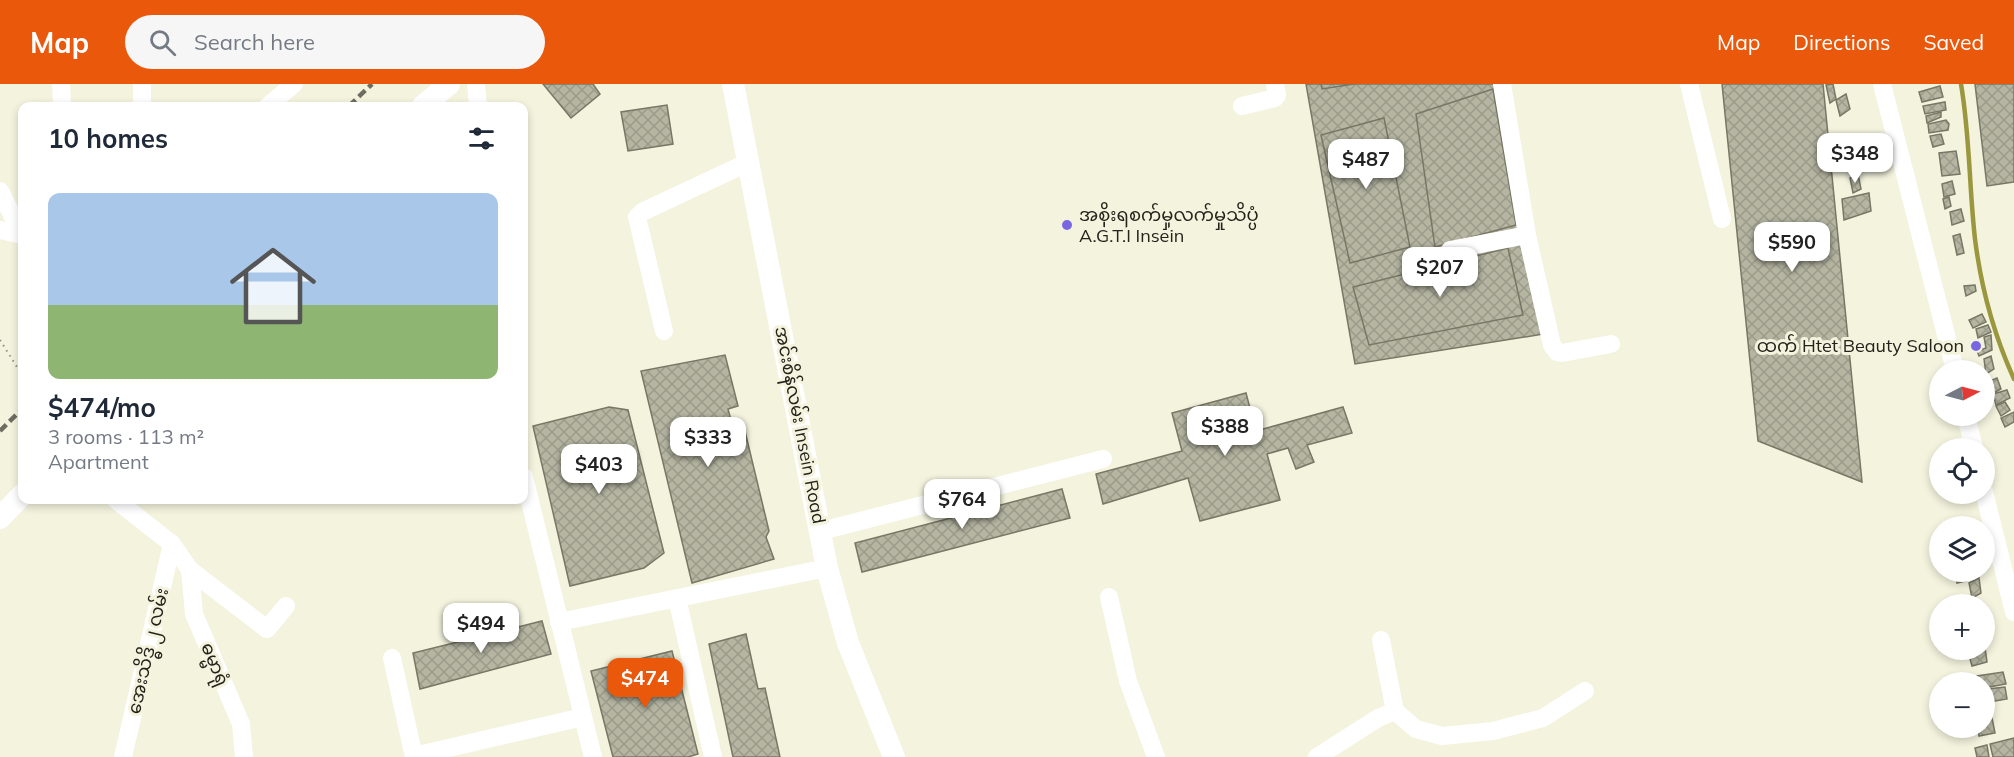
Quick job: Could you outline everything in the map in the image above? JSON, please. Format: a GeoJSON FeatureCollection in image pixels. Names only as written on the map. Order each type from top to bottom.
{"type":"FeatureCollection","features":[{"type":"Feature","properties":{"kind":"main road"},"geometry":{"type":"LineString","coordinates":[[428,102],[449,84]]}},
{"type":"Feature","properties":{"kind":"main road","name":"အင်းစိန်လမ်း Insein Road"},"geometry":{"type":"LineString","coordinates":[[733,84],[827,568],[848,643],[894,757]]}},
{"type":"Feature","properties":{"kind":"main road"},"geometry":{"type":"LineString","coordinates":[[0,518],[18,499]]}},
{"type":"Feature","properties":{"kind":"street"},"geometry":{"type":"LineString","coordinates":[[61,84],[62,102]]}},
{"type":"Feature","properties":{"kind":"street"},"geometry":{"type":"LineString","coordinates":[[142,84],[142,102]]}},
{"type":"Feature","properties":{"kind":"street"},"geometry":{"type":"LineString","coordinates":[[273,102],[294,84]]}},
{"type":"Feature","properties":{"kind":"street"},"geometry":{"type":"LineString","coordinates":[[476,84],[478,102]]}},
{"type":"Feature","properties":{"kind":"street"},"geometry":{"type":"LineString","coordinates":[[1242,106],[1275,98],[1277,95],[1275,84]]}},
{"type":"Feature","properties":{"kind":"street"},"geometry":{"type":"LineString","coordinates":[[1502,84],[1527,235],[1552,345],[1557,352],[1562,353],[1611,344]]}},
{"type":"Feature","properties":{"kind":"street"},"geometry":{"type":"LineString","coordinates":[[1689,84],[1722,219]]}},
{"type":"Feature","properties":{"kind":"street"},"geometry":{"type":"LineString","coordinates":[[1882,84],[1952,360]]}},
{"type":"Feature","properties":{"kind":"street"},"geometry":{"type":"LineString","coordinates":[[664,331],[638,216],[642,212],[749,162]]}},
{"type":"Feature","properties":{"kind":"street"},"geometry":{"type":"LineString","coordinates":[[0,191],[18,227]]}},
{"type":"Feature","properties":{"kind":"street"},"geometry":{"type":"LineString","coordinates":[[0,230],[18,234]]}},
{"type":"Feature","properties":{"kind":"street"},"geometry":{"type":"LineString","coordinates":[[1450,250],[1527,235]]}},
{"type":"Feature","properties":{"kind":"street"},"geometry":{"type":"LineString","coordinates":[[821,531],[1103,459]]}},
{"type":"Feature","properties":{"kind":"street"},"geometry":{"type":"LineString","coordinates":[[528,494],[593,757]]}},
{"type":"Feature","properties":{"kind":"street"},"geometry":{"type":"LineString","coordinates":[[121,504],[172,544],[190,570],[267,629],[286,606]]}},
{"type":"Feature","properties":{"kind":"street"},"geometry":{"type":"LineString","coordinates":[[1987,504],[2014,612]]}},
{"type":"Feature","properties":{"kind":"street","name":"အေးသိဒ္ဓိ ၂ လမ်း"},"geometry":{"type":"LineString","coordinates":[[123,757],[172,544]]}},
{"type":"Feature","properties":{"kind":"street"},"geometry":{"type":"LineString","coordinates":[[559,622],[827,568]]}},
{"type":"Feature","properties":{"kind":"street","name":"ဓမ္မာရုံ"},"geometry":{"type":"LineString","coordinates":[[190,570],[194,614],[241,724],[244,757]]}},
{"type":"Feature","properties":{"kind":"street"},"geometry":{"type":"LineString","coordinates":[[1108,597],[1128,681],[1156,757]]}},
{"type":"Feature","properties":{"kind":"street"},"geometry":{"type":"LineString","coordinates":[[677,598],[713,757]]}},
{"type":"Feature","properties":{"kind":"street"},"geometry":{"type":"LineString","coordinates":[[1381,640],[1395,711],[1416,729],[1442,736],[1493,731],[1542,718],[1585,691]]}},
{"type":"Feature","properties":{"kind":"street"},"geometry":{"type":"LineString","coordinates":[[392,658],[414,756],[583,717]]}},
{"type":"Feature","properties":{"kind":"street"},"geometry":{"type":"LineString","coordinates":[[1317,757],[1378,718],[1395,711]]}},
{"type":"Feature","properties":{"kind":"path"},"geometry":{"type":"LineString","coordinates":[[0,340],[18,369]]}},
{"type":"Feature","properties":{"kind":"building"},"geometry":{"type":"Polygon","coordinates":[[[543,84],[593,84],[600,94],[571,118],[543,84]]]}},
{"type":"Feature","properties":{"kind":"building"},"geometry":{"type":"Polygon","coordinates":[[[1306,84],[1505,84],[1544,334],[1355,364],[1306,84]]]}},
{"type":"Feature","properties":{"kind":"building"},"geometry":{"type":"Polygon","coordinates":[[[1321,84],[1354,84],[1322,89],[1321,84]]]}},
{"type":"Feature","properties":{"kind":"building"},"geometry":{"type":"Polygon","coordinates":[[[1722,84],[1823,84],[1862,482],[1758,441],[1722,84]]]}},
{"type":"Feature","properties":{"kind":"building"},"geometry":{"type":"Polygon","coordinates":[[[1833,84],[1836,99],[1830,103],[1826,85],[1833,84]]]}},
{"type":"Feature","properties":{"kind":"building"},"geometry":{"type":"Polygon","coordinates":[[[1975,84],[2014,84],[2014,182],[1987,186],[1975,84]]]}},
{"type":"Feature","properties":{"kind":"building"},"geometry":{"type":"Polygon","coordinates":[[[1940,86],[1943,97],[1922,102],[1919,92],[1940,86]]]}},
{"type":"Feature","properties":{"kind":"building"},"geometry":{"type":"Polygon","coordinates":[[[1493,89],[1516,225],[1435,247],[1416,114],[1493,89]]]}},
{"type":"Feature","properties":{"kind":"building"},"geometry":{"type":"Polygon","coordinates":[[[1846,94],[1850,109],[1840,116],[1836,100],[1846,94]]]}},
{"type":"Feature","properties":{"kind":"building"},"geometry":{"type":"Polygon","coordinates":[[[1945,102],[1946,110],[1925,114],[1923,106],[1945,102]]]}},
{"type":"Feature","properties":{"kind":"building"},"geometry":{"type":"Polygon","coordinates":[[[667,105],[673,144],[628,151],[621,112],[667,105]]]}},
{"type":"Feature","properties":{"kind":"building"},"geometry":{"type":"Polygon","coordinates":[[[1941,112],[1941,117],[1927,123],[1926,116],[1941,112]]]}},
{"type":"Feature","properties":{"kind":"building"},"geometry":{"type":"Polygon","coordinates":[[[1384,118],[1410,247],[1350,263],[1321,135],[1384,118]]]}},
{"type":"Feature","properties":{"kind":"building"},"geometry":{"type":"Polygon","coordinates":[[[1946,120],[1949,124],[1948,130],[1929,133],[1928,124],[1946,120]]]}},
{"type":"Feature","properties":{"kind":"building"},"geometry":{"type":"Polygon","coordinates":[[[1941,134],[1944,144],[1933,147],[1930,136],[1941,134]]]}},
{"type":"Feature","properties":{"kind":"building"},"geometry":{"type":"Polygon","coordinates":[[[1956,151],[1960,174],[1942,176],[1939,153],[1956,151]]]}},
{"type":"Feature","properties":{"kind":"building"},"geometry":{"type":"Polygon","coordinates":[[[1858,174],[1861,189],[1853,193],[1850,178],[1858,174]]]}},
{"type":"Feature","properties":{"kind":"building"},"geometry":{"type":"Polygon","coordinates":[[[1952,181],[1955,194],[1944,197],[1942,184],[1952,181]]]}},
{"type":"Feature","properties":{"kind":"building"},"geometry":{"type":"Polygon","coordinates":[[[1869,193],[1871,211],[1844,220],[1842,199],[1869,193]]]}},
{"type":"Feature","properties":{"kind":"building"},"geometry":{"type":"Polygon","coordinates":[[[1949,197],[1951,206],[1945,209],[1943,199],[1949,197]]]}},
{"type":"Feature","properties":{"kind":"building"},"geometry":{"type":"Polygon","coordinates":[[[1961,209],[1964,221],[1952,225],[1950,212],[1961,209]]]}},
{"type":"Feature","properties":{"kind":"building"},"geometry":{"type":"Polygon","coordinates":[[[1960,234],[1964,253],[1957,255],[1953,236],[1960,234]]]}},
{"type":"Feature","properties":{"kind":"building"},"geometry":{"type":"Polygon","coordinates":[[[1508,248],[1523,315],[1369,345],[1353,287],[1508,248]]]}},
{"type":"Feature","properties":{"kind":"building"},"geometry":{"type":"Polygon","coordinates":[[[1975,285],[1976,291],[1966,296],[1964,286],[1975,285]]]}},
{"type":"Feature","properties":{"kind":"building"},"geometry":{"type":"Polygon","coordinates":[[[1982,314],[1986,322],[1973,328],[1969,320],[1982,314]]]}},
{"type":"Feature","properties":{"kind":"building"},"geometry":{"type":"Polygon","coordinates":[[[1988,325],[1991,332],[1978,338],[1976,329],[1988,325]]]}},
{"type":"Feature","properties":{"kind":"building"},"geometry":{"type":"Polygon","coordinates":[[[1991,335],[1992,350],[1979,356],[1977,351],[1986,348],[1984,337],[1991,335]]]}},
{"type":"Feature","properties":{"kind":"building"},"geometry":{"type":"Polygon","coordinates":[[[725,355],[738,406],[728,409],[734,431],[744,427],[769,531],[766,537],[774,559],[692,583],[641,371],[725,355]]]}},
{"type":"Feature","properties":{"kind":"building"},"geometry":{"type":"Polygon","coordinates":[[[1997,378],[2001,389],[1995,392],[1995,379],[1997,378]]]}},
{"type":"Feature","properties":{"kind":"building"},"geometry":{"type":"Polygon","coordinates":[[[2007,390],[2010,398],[1996,405],[1995,393],[2007,390]]]}},
{"type":"Feature","properties":{"kind":"building"},"geometry":{"type":"Polygon","coordinates":[[[1246,393],[1256,431],[1343,407],[1352,433],[1307,445],[1314,462],[1296,469],[1288,448],[1267,454],[1280,500],[1200,521],[1188,478],[1103,504],[1096,474],[1182,451],[1172,413],[1246,393]]]}},
{"type":"Feature","properties":{"kind":"building"},"geometry":{"type":"Polygon","coordinates":[[[2005,402],[2010,410],[2001,416],[1996,406],[2005,402]]]}},
{"type":"Feature","properties":{"kind":"building"},"geometry":{"type":"Polygon","coordinates":[[[609,407],[628,410],[664,553],[644,568],[570,586],[533,426],[609,407]]]}},
{"type":"Feature","properties":{"kind":"building"},"geometry":{"type":"Polygon","coordinates":[[[2014,412],[2014,422],[2005,427],[2001,418],[2014,412]]]}},
{"type":"Feature","properties":{"kind":"building"},"geometry":{"type":"Polygon","coordinates":[[[1062,489],[1070,518],[862,572],[855,543],[1062,489]]]}},
{"type":"Feature","properties":{"kind":"building"},"geometry":{"type":"Polygon","coordinates":[[[1980,582],[1981,593],[1971,594],[1969,583],[1980,582]]]}},
{"type":"Feature","properties":{"kind":"building"},"geometry":{"type":"Polygon","coordinates":[[[542,621],[551,654],[420,689],[413,653],[542,621]]]}},
{"type":"Feature","properties":{"kind":"building"},"geometry":{"type":"Polygon","coordinates":[[[746,634],[758,689],[765,688],[780,757],[733,757],[709,644],[746,634]]]}},
{"type":"Feature","properties":{"kind":"building"},"geometry":{"type":"Polygon","coordinates":[[[672,651],[698,754],[688,757],[613,757],[591,671],[672,651]]]}},
{"type":"Feature","properties":{"kind":"building"},"geometry":{"type":"Polygon","coordinates":[[[1970,660],[1987,660],[1987,662],[1972,666],[1970,660]]]}},
{"type":"Feature","properties":{"kind":"building"},"geometry":{"type":"Polygon","coordinates":[[[2003,672],[2006,684],[1995,686],[1995,673],[2003,672]]]}},
{"type":"Feature","properties":{"kind":"building"},"geometry":{"type":"Polygon","coordinates":[[[2005,687],[2007,699],[1995,701],[1995,688],[2005,687]]]}},
{"type":"Feature","properties":{"kind":"building"},"geometry":{"type":"Polygon","coordinates":[[[2014,738],[2014,757],[1993,757],[1990,744],[2014,738]]]}},
{"type":"Feature","properties":{"kind":"building"},"geometry":{"type":"Polygon","coordinates":[[[1987,745],[1989,757],[1977,757],[1975,748],[1987,745]]]}},
{"type":"Feature","properties":{"kind":"waterway"},"geometry":{"type":"LineString","coordinates":[[1961,84],[1978,257],[1994,328],[2014,379]]}},
{"type":"Feature","properties":{"kind":"railway"},"geometry":{"type":"LineString","coordinates":[[353,102],[372,84]]}},
{"type":"Feature","properties":{"kind":"railway"},"geometry":{"type":"LineString","coordinates":[[0,431],[18,413]]}},
{"type":"Feature","properties":{"kind":"place","name":"အစိုးရစက်မှုလက်မှုသိပ္ပံ A.G.T.I Insein"},"geometry":{"type":"Point","coordinates":[1067,225]}},
{"type":"Feature","properties":{"kind":"place","name":"ထက် Htet Beauty Saloon"},"geometry":{"type":"Point","coordinates":[1976,346]}}]}
